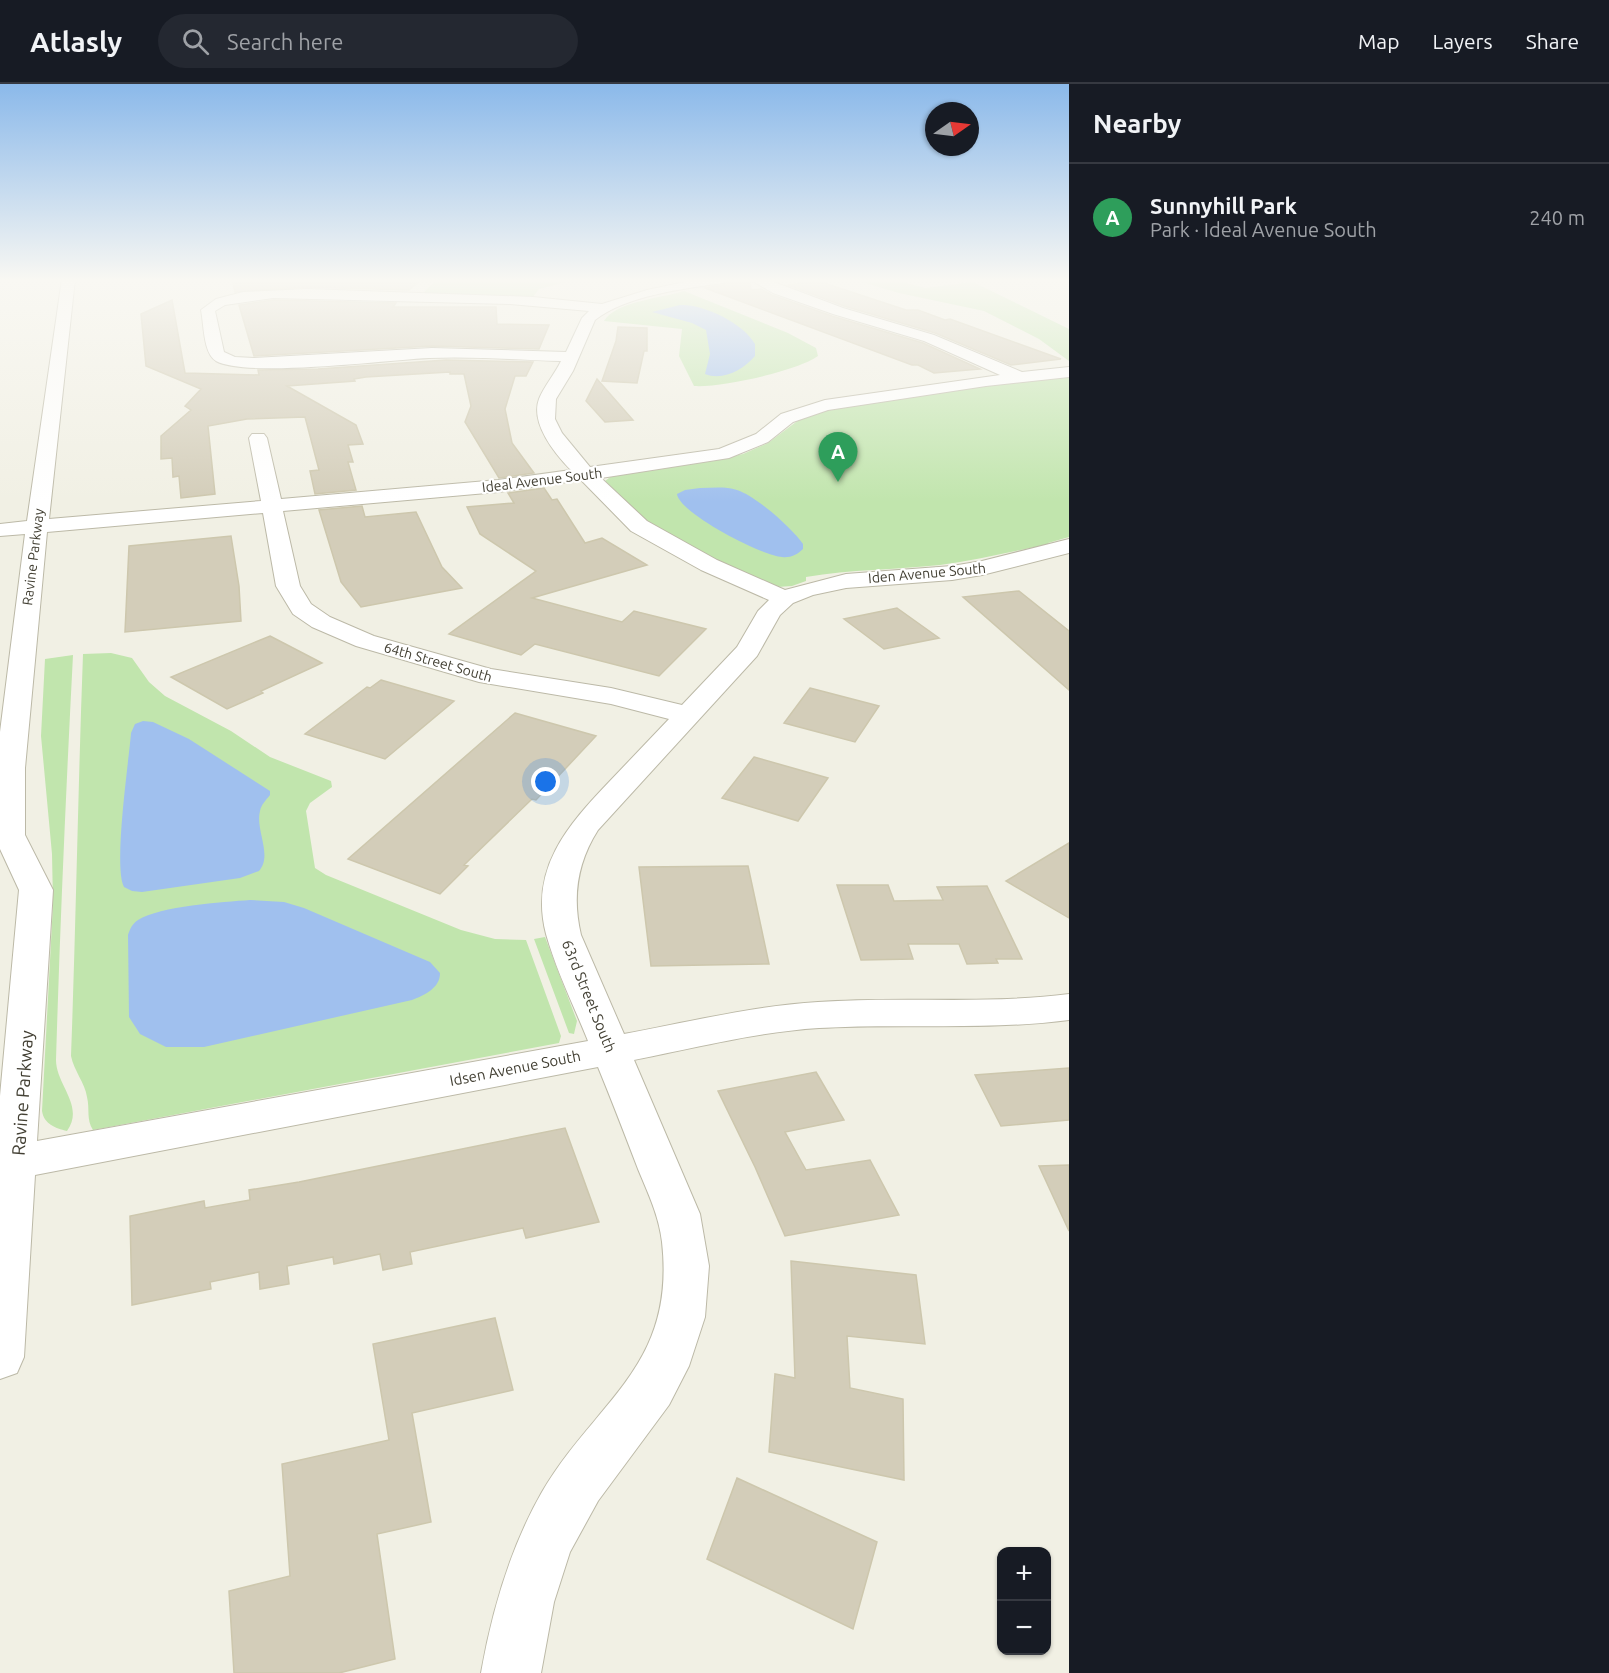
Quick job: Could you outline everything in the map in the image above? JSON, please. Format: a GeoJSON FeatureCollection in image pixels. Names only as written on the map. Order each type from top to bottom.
{"type":"FeatureCollection","features":[{"type":"Feature","properties":{"kind":"street","name":"Ravine Parkway"},"geometry":{"type":"LineString","coordinates":[[0,1357],[8,1163],[36,890],[5,843],[11,747],[59,353]]}},
{"type":"Feature","properties":{"kind":"street"},"geometry":{"type":"LineString","coordinates":[[217,353],[224,359],[239,362],[267,363],[443,353]]}},
{"type":"Feature","properties":{"kind":"street"},"geometry":{"type":"LineString","coordinates":[[451,353],[571,357]]}},
{"type":"Feature","properties":{"kind":"street"},"geometry":{"type":"LineString","coordinates":[[573,353],[548,396],[546,414],[553,434],[570,458],[631,519],[648,532],[721,571],[785,598]]}},
{"type":"Feature","properties":{"kind":"street"},"geometry":{"type":"LineString","coordinates":[[965,353],[1019,377]]}},
{"type":"Feature","properties":{"kind":"street","name":"Ideal Avenue South"},"geometry":{"type":"LineString","coordinates":[[0,530],[488,487],[586,474],[731,452],[759,440],[791,416],[829,404],[1069,372]]}},
{"type":"Feature","properties":{"kind":"street","name":"64th Street South"},"geometry":{"type":"LineString","coordinates":[[258,438],[290,592],[305,611],[326,625],[365,641],[488,676],[611,696],[687,715]]}},
{"type":"Feature","properties":{"kind":"street","name":"Iden Avenue South"},"geometry":{"type":"LineString","coordinates":[[785,598],[815,586],[834,582],[954,572],[1039,556],[1065,557]]}},
{"type":"Feature","properties":{"kind":"street","name":"63rd Street South"},"geometry":{"type":"LineString","coordinates":[[510,1673],[517,1632],[530,1584],[550,1534],[581,1477],[634,1414],[654,1385],[673,1347],[684,1309],[687,1260],[682,1225],[569,951],[562,928],[558,891],[562,871],[569,850],[585,825],[748,651],[770,611],[785,598]]}},
{"type":"Feature","properties":{"kind":"street","name":"Idsen Avenue South"},"geometry":{"type":"LineString","coordinates":[[8,1163],[610,1050],[806,1016],[864,1013],[984,1016],[1069,1007]]}},
{"type":"Feature","properties":{"kind":"green space"},"geometry":{"type":"Polygon","coordinates":[[[679,353],[817,353],[818,356],[777,373],[722,384],[694,386],[679,353]]]}},
{"type":"Feature","properties":{"kind":"green space"},"geometry":{"type":"Polygon","coordinates":[[[1058,353],[1069,353],[1069,361],[1058,353]]]}},
{"type":"Feature","properties":{"kind":"green space"},"geometry":{"type":"Polygon","coordinates":[[[1069,376],[1069,537],[1048,543],[1048,547],[1032,547],[940,565],[823,574],[806,577],[806,581],[792,586],[777,587],[738,572],[649,523],[605,481],[613,475],[743,454],[768,443],[800,419],[824,411],[962,389],[1069,376]]]}},
{"type":"Feature","properties":{"kind":"green space"},"geometry":{"type":"Polygon","coordinates":[[[111,653],[132,658],[149,682],[165,696],[231,731],[270,757],[331,781],[332,787],[310,803],[306,811],[315,868],[326,875],[461,930],[495,939],[526,940],[561,1036],[559,1043],[93,1130],[86,1092],[71,1056],[83,654],[111,653]]]}},
{"type":"Feature","properties":{"kind":"green space"},"geometry":{"type":"Polygon","coordinates":[[[73,655],[56,1060],[73,1113],[72,1122],[67,1131],[51,1125],[45,1119],[42,1111],[53,904],[52,854],[41,736],[45,659],[73,655]]]}},
{"type":"Feature","properties":{"kind":"green space"},"geometry":{"type":"Polygon","coordinates":[[[545,937],[577,1021],[574,1034],[569,1033],[534,939],[545,937]]]}},
{"type":"Feature","properties":{"kind":"water"},"geometry":{"type":"Polygon","coordinates":[[[755,353],[755,356],[745,366],[732,373],[712,376],[705,374],[710,354],[755,353]]]}},
{"type":"Feature","properties":{"kind":"water"},"geometry":{"type":"Polygon","coordinates":[[[728,488],[745,493],[782,521],[798,537],[803,544],[803,549],[788,557],[772,555],[741,542],[706,522],[691,512],[677,494],[685,490],[728,488]]]}},
{"type":"Feature","properties":{"kind":"water"},"geometry":{"type":"Polygon","coordinates":[[[143,721],[153,722],[189,739],[270,791],[259,818],[264,858],[259,871],[240,878],[142,892],[124,887],[120,858],[131,733],[135,724],[143,721]]]}},
{"type":"Feature","properties":{"kind":"water"},"geometry":{"type":"Polygon","coordinates":[[[250,900],[284,902],[304,908],[430,962],[440,973],[437,983],[427,993],[412,1000],[204,1047],[166,1047],[140,1034],[129,1017],[128,935],[133,925],[148,915],[161,911],[250,900]]]}},
{"type":"Feature","properties":{"kind":"building"},"geometry":{"type":"Polygon","coordinates":[[[145,353],[181,353],[185,373],[259,375],[258,370],[318,369],[446,360],[533,362],[526,376],[515,376],[505,409],[512,443],[534,473],[499,478],[465,422],[471,406],[464,374],[450,374],[450,372],[366,377],[354,379],[355,381],[287,386],[356,425],[363,444],[348,445],[353,462],[348,462],[356,490],[315,494],[310,471],[319,470],[305,417],[247,419],[208,426],[215,494],[181,498],[179,476],[173,477],[172,458],[161,459],[161,436],[191,410],[185,406],[201,389],[146,366],[145,353]]]}},
{"type":"Feature","properties":{"kind":"building"},"geometry":{"type":"Polygon","coordinates":[[[253,353],[305,353],[254,356],[253,353]]]}},
{"type":"Feature","properties":{"kind":"building"},"geometry":{"type":"Polygon","coordinates":[[[612,353],[644,353],[637,383],[602,381],[612,353]]]}},
{"type":"Feature","properties":{"kind":"building"},"geometry":{"type":"Polygon","coordinates":[[[880,353],[945,353],[980,369],[934,373],[918,365],[880,353]]]}},
{"type":"Feature","properties":{"kind":"building"},"geometry":{"type":"Polygon","coordinates":[[[983,353],[1045,353],[1061,359],[1011,365],[983,353]]]}},
{"type":"Feature","properties":{"kind":"building"},"geometry":{"type":"Polygon","coordinates":[[[597,379],[633,420],[605,422],[586,401],[597,379]]]}},
{"type":"Feature","properties":{"kind":"building"},"geometry":{"type":"Polygon","coordinates":[[[544,488],[552,500],[557,499],[585,543],[602,538],[647,565],[532,598],[622,622],[634,611],[706,629],[659,676],[535,644],[521,655],[449,634],[536,571],[480,534],[467,507],[514,503],[508,493],[544,488]]]}},
{"type":"Feature","properties":{"kind":"building"},"geometry":{"type":"Polygon","coordinates":[[[362,506],[365,517],[416,512],[442,567],[462,588],[361,607],[341,582],[319,510],[362,506]]]}},
{"type":"Feature","properties":{"kind":"building"},"geometry":{"type":"Polygon","coordinates":[[[231,536],[239,586],[241,621],[125,632],[129,546],[231,536]]]}},
{"type":"Feature","properties":{"kind":"building"},"geometry":{"type":"Polygon","coordinates":[[[1019,591],[1069,631],[1069,690],[963,597],[1019,591]]]}},
{"type":"Feature","properties":{"kind":"building"},"geometry":{"type":"Polygon","coordinates":[[[897,608],[939,638],[884,649],[844,619],[897,608]]]}},
{"type":"Feature","properties":{"kind":"building"},"geometry":{"type":"Polygon","coordinates":[[[270,636],[322,663],[227,709],[171,677],[270,636]]]}},
{"type":"Feature","properties":{"kind":"building"},"geometry":{"type":"Polygon","coordinates":[[[381,680],[454,701],[385,759],[305,734],[367,687],[370,688],[381,680]]]}},
{"type":"Feature","properties":{"kind":"building"},"geometry":{"type":"Polygon","coordinates":[[[810,688],[879,706],[855,742],[784,723],[810,688]]]}},
{"type":"Feature","properties":{"kind":"building"},"geometry":{"type":"Polygon","coordinates":[[[515,713],[596,736],[536,800],[532,799],[464,865],[468,866],[440,894],[348,859],[515,713]]]}},
{"type":"Feature","properties":{"kind":"building"},"geometry":{"type":"Polygon","coordinates":[[[754,757],[828,778],[798,821],[722,798],[754,757]]]}},
{"type":"Feature","properties":{"kind":"building"},"geometry":{"type":"Polygon","coordinates":[[[1069,843],[1069,918],[1006,881],[1069,843]]]}},
{"type":"Feature","properties":{"kind":"building"},"geometry":{"type":"Polygon","coordinates":[[[748,866],[769,964],[651,966],[639,867],[748,866]]]}},
{"type":"Feature","properties":{"kind":"building"},"geometry":{"type":"Polygon","coordinates":[[[837,885],[888,885],[894,901],[943,900],[937,887],[987,886],[1022,959],[996,959],[998,963],[967,964],[959,944],[908,944],[913,959],[861,960],[837,885]]]}},
{"type":"Feature","properties":{"kind":"building"},"geometry":{"type":"Polygon","coordinates":[[[1069,1068],[1069,1120],[1001,1126],[975,1075],[1069,1068]]]}},
{"type":"Feature","properties":{"kind":"building"},"geometry":{"type":"Polygon","coordinates":[[[816,1072],[844,1120],[785,1132],[806,1170],[870,1160],[899,1215],[785,1236],[718,1091],[816,1072]]]}},
{"type":"Feature","properties":{"kind":"building"},"geometry":{"type":"Polygon","coordinates":[[[565,1128],[599,1222],[526,1238],[523,1228],[410,1252],[412,1264],[383,1270],[380,1254],[334,1264],[333,1257],[287,1266],[289,1284],[260,1289],[259,1272],[210,1282],[211,1289],[132,1305],[130,1216],[204,1201],[205,1208],[250,1200],[249,1190],[565,1128]]]}},
{"type":"Feature","properties":{"kind":"building"},"geometry":{"type":"Polygon","coordinates":[[[1069,1165],[1069,1231],[1039,1166],[1069,1165]]]}},
{"type":"Feature","properties":{"kind":"building"},"geometry":{"type":"Polygon","coordinates":[[[791,1261],[916,1275],[925,1344],[847,1336],[850,1388],[903,1399],[904,1480],[769,1452],[775,1374],[795,1378],[791,1261]]]}},
{"type":"Feature","properties":{"kind":"building"},"geometry":{"type":"Polygon","coordinates":[[[495,1318],[513,1390],[412,1413],[431,1522],[377,1534],[395,1659],[339,1673],[234,1673],[229,1591],[290,1576],[282,1464],[389,1440],[373,1344],[495,1318]]]}},
{"type":"Feature","properties":{"kind":"building"},"geometry":{"type":"Polygon","coordinates":[[[737,1478],[877,1542],[853,1629],[707,1559],[737,1478]]]}},
{"type":"Feature","properties":{"kind":"place","name":"Sunnyhill Park"},"geometry":{"type":"Point","coordinates":[838,482]}}]}
